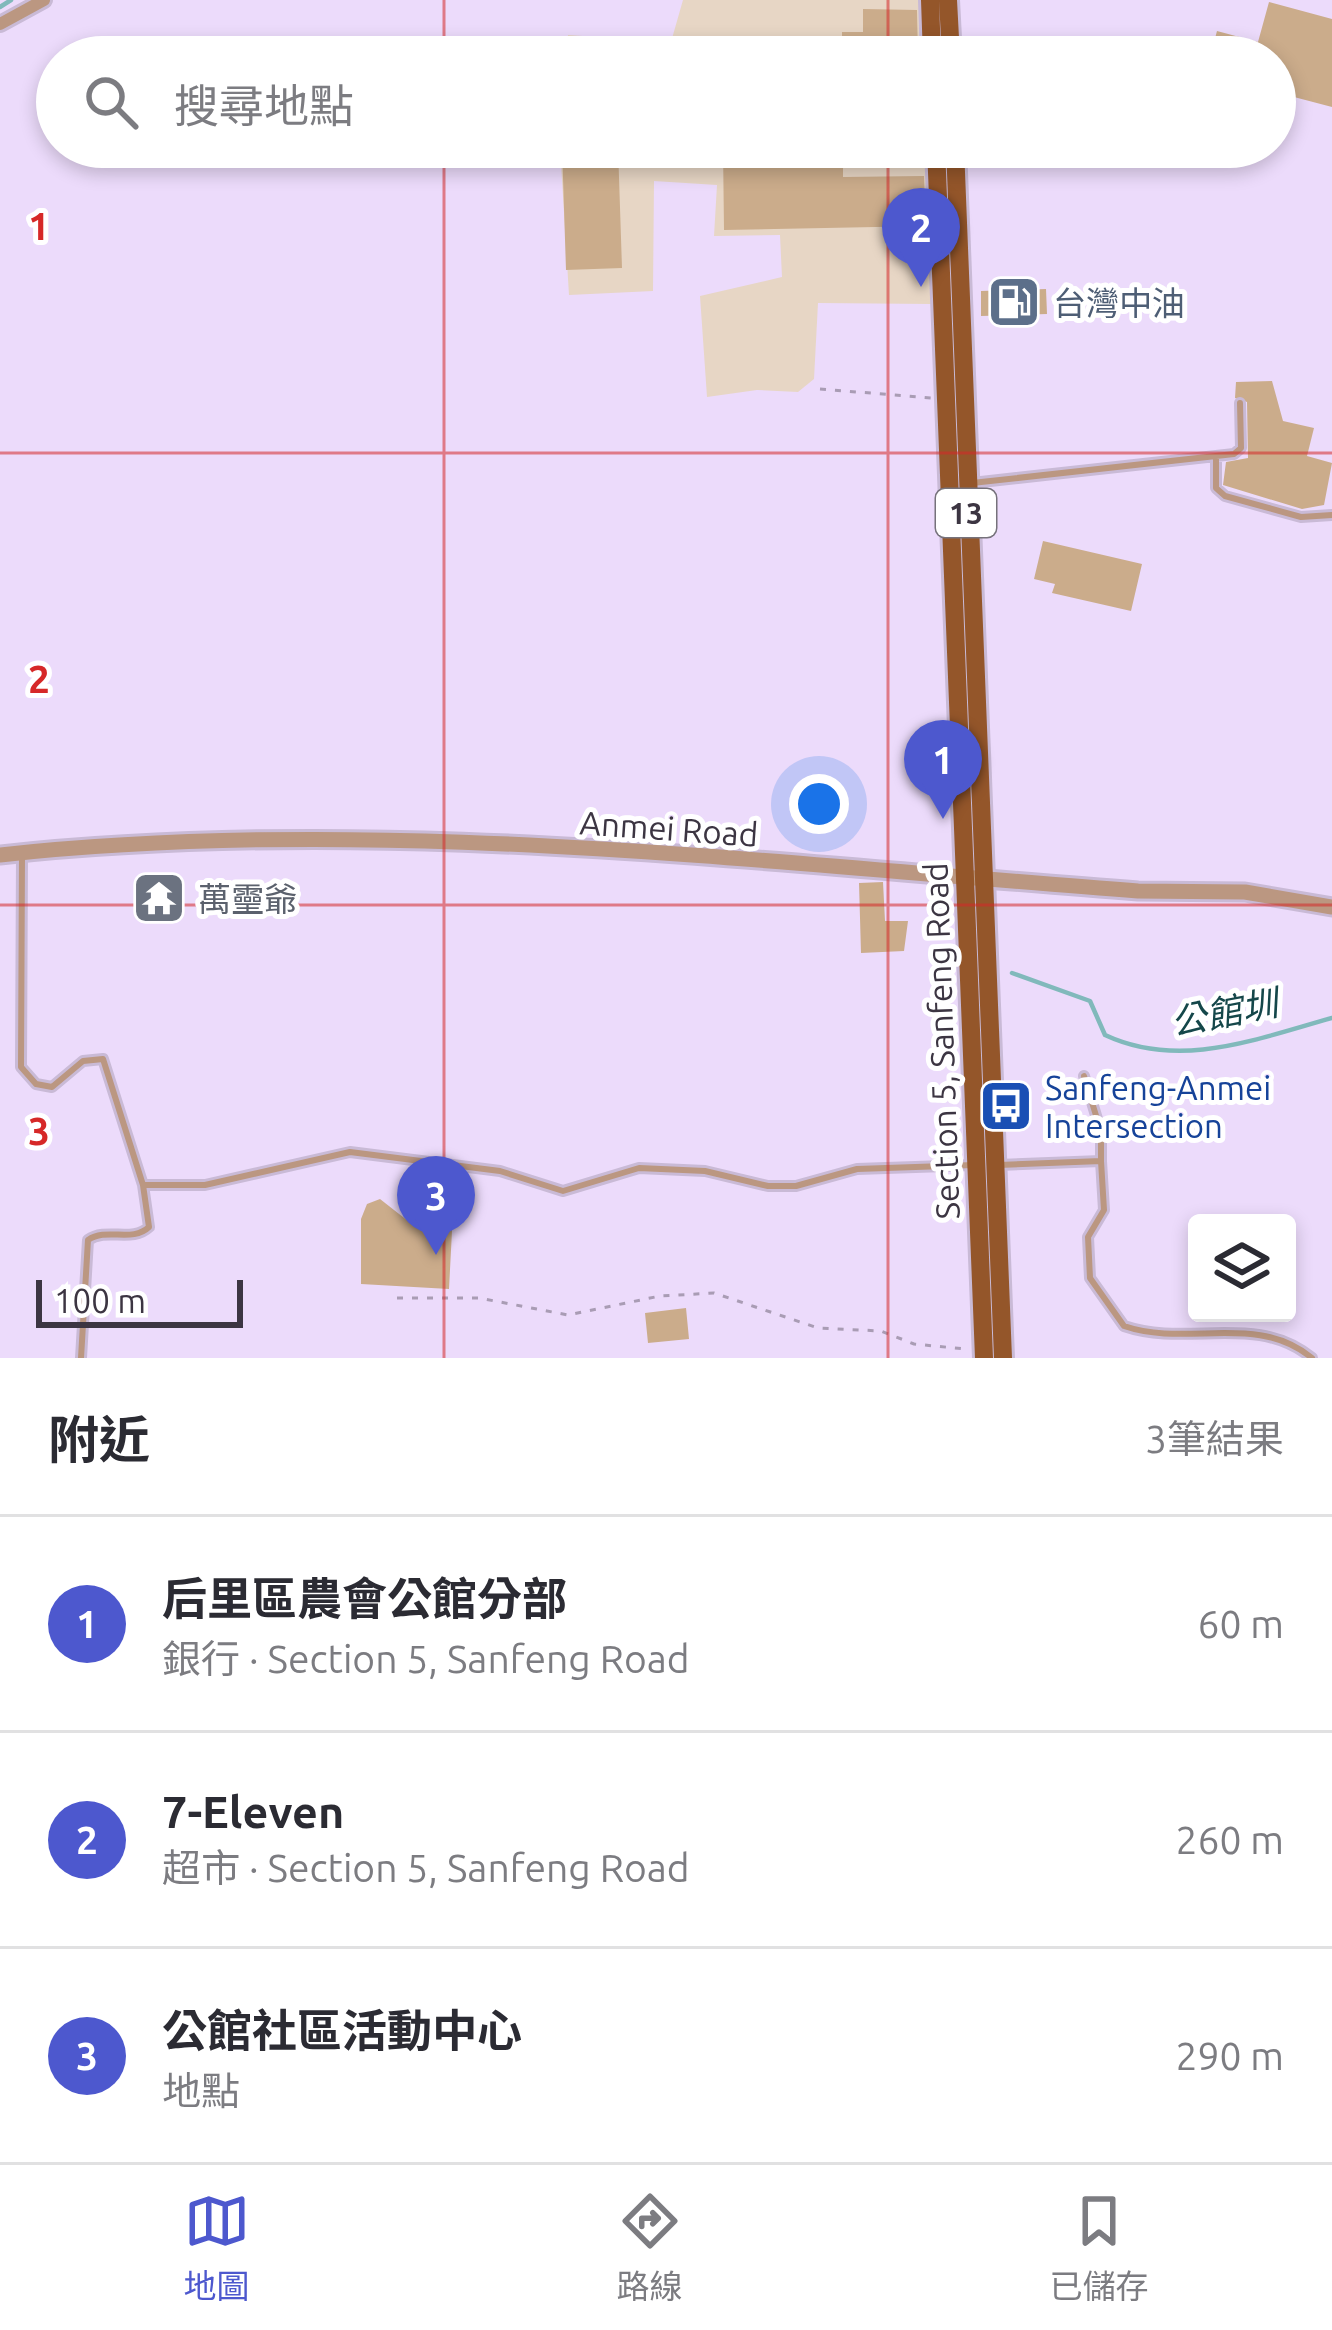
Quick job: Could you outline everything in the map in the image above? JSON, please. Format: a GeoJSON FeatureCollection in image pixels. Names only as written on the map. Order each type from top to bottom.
{"type":"FeatureCollection","features":[{"type":"Feature","properties":{"kind":"main road"},"geometry":{"type":"LineString","coordinates":[[930,0],[931,36]]}},
{"type":"Feature","properties":{"kind":"main road"},"geometry":{"type":"LineString","coordinates":[[948,0],[950,36]]}},
{"type":"Feature","properties":{"kind":"main road","name":"Section 5, Sanfeng Road"},"geometry":{"type":"LineString","coordinates":[[937,168],[948,399],[958,483]]}},
{"type":"Feature","properties":{"kind":"main road","name":"Section 5, Sanfeng Road"},"geometry":{"type":"LineString","coordinates":[[955,168],[958,483],[990,1356]]}},
{"type":"Feature","properties":{"kind":"street"},"geometry":{"type":"LineString","coordinates":[[0,24],[44,0]]}},
{"type":"Feature","properties":{"kind":"street","name":"Anmei Road"},"geometry":{"type":"LineString","coordinates":[[0,854],[233,839],[382,840],[1138,891],[1244,892],[1332,907]]}},
{"type":"Feature","properties":{"kind":"lane"},"geometry":{"type":"LineString","coordinates":[[958,483],[1216,459],[1241,448],[1240,403]]}},
{"type":"Feature","properties":{"kind":"lane"},"geometry":{"type":"LineString","coordinates":[[1216,459],[1216,488],[1225,496],[1301,517],[1332,515]]}},
{"type":"Feature","properties":{"kind":"lane"},"geometry":{"type":"LineString","coordinates":[[22,852],[21,1067],[36,1084],[52,1087],[83,1061],[103,1059],[143,1185],[149,1227],[144,1233],[98,1234],[88,1240],[80,1358]]}},
{"type":"Feature","properties":{"kind":"lane"},"geometry":{"type":"LineString","coordinates":[[1084,1076],[1101,1132],[1104,1210],[1088,1237],[1090,1278],[1124,1326],[1188,1336],[1242,1330],[1292,1342],[1312,1358]]}},
{"type":"Feature","properties":{"kind":"lane"},"geometry":{"type":"LineString","coordinates":[[143,1185],[205,1185],[350,1152],[500,1172],[563,1190],[639,1168],[705,1171],[768,1186],[796,1186],[857,1169],[1101,1160]]}},
{"type":"Feature","properties":{"kind":"path"},"geometry":{"type":"LineString","coordinates":[[820,388],[948,399]]}},
{"type":"Feature","properties":{"kind":"path"},"geometry":{"type":"LineString","coordinates":[[397,1298],[479,1298],[568,1316],[660,1296],[714,1293],[818,1328],[881,1331],[914,1345],[990,1356]]}},
{"type":"Feature","properties":{"kind":"shaded area"},"geometry":{"type":"Polygon","coordinates":[[[683,0],[921,0],[922,36],[673,36],[683,0]]]}},
{"type":"Feature","properties":{"kind":"shaded area"},"geometry":{"type":"Polygon","coordinates":[[[561,168],[927,168],[932,304],[818,303],[814,379],[798,392],[757,390],[707,397],[700,296],[782,277],[780,235],[714,236],[717,185],[654,181],[653,291],[569,295],[561,168]]]}},
{"type":"Feature","properties":{"kind":"building"},"geometry":{"type":"Polygon","coordinates":[[[1269,2],[1332,19],[1332,107],[1296,98],[1296,36],[1260,36],[1269,2]]]}},
{"type":"Feature","properties":{"kind":"building"},"geometry":{"type":"Polygon","coordinates":[[[863,9],[917,10],[918,36],[842,36],[842,32],[863,32],[863,9]]]}},
{"type":"Feature","properties":{"kind":"building"},"geometry":{"type":"Polygon","coordinates":[[[563,168],[619,168],[622,268],[566,270],[563,168]]]}},
{"type":"Feature","properties":{"kind":"building"},"geometry":{"type":"Polygon","coordinates":[[[723,168],[843,168],[843,177],[924,176],[926,226],[724,230],[723,168]]]}},
{"type":"Feature","properties":{"kind":"building","name":"台灣中油"},"geometry":{"type":"Polygon","coordinates":[[[1046,289],[1047,314],[981,316],[981,291],[1046,289]]]}},
{"type":"Feature","properties":{"kind":"building"},"geometry":{"type":"Polygon","coordinates":[[[1272,381],[1283,421],[1314,428],[1307,456],[1332,463],[1324,505],[1302,509],[1223,485],[1226,462],[1248,458],[1247,402],[1235,398],[1236,382],[1272,381]]]}},
{"type":"Feature","properties":{"kind":"building"},"geometry":{"type":"Polygon","coordinates":[[[1043,541],[1142,564],[1131,611],[1052,593],[1055,584],[1034,579],[1043,541]]]}},
{"type":"Feature","properties":{"kind":"building"},"geometry":{"type":"Polygon","coordinates":[[[883,882],[885,921],[908,921],[904,951],[861,953],[859,883],[883,882]]]}},
{"type":"Feature","properties":{"kind":"building"},"geometry":{"type":"Polygon","coordinates":[[[410,1171],[455,1173],[449,1289],[361,1284],[361,1219],[367,1204],[380,1199],[408,1221],[410,1171]]]}},
{"type":"Feature","properties":{"kind":"building"},"geometry":{"type":"Polygon","coordinates":[[[686,1308],[689,1339],[648,1343],[645,1313],[686,1308]]]}},
{"type":"Feature","properties":{"kind":"waterway"},"geometry":{"type":"LineString","coordinates":[[0,7],[11,0]]}},
{"type":"Feature","properties":{"kind":"waterway","name":"公館圳"},"geometry":{"type":"LineString","coordinates":[[1012,973],[1090,1001],[1105,1035],[1161,1050],[1218,1048],[1332,1018]]}},
{"type":"Feature","properties":{"kind":"place","name":"7-Eleven"},"geometry":{"type":"Point","coordinates":[921,287]}},
{"type":"Feature","properties":{"kind":"place","name":"台灣中油"},"geometry":{"type":"Point","coordinates":[1014,302]}},
{"type":"Feature","properties":{"kind":"place","name":"后里區農會公館分部"},"geometry":{"type":"Point","coordinates":[943,819]}},
{"type":"Feature","properties":{"kind":"place","name":"萬𤫊爺"},"geometry":{"type":"Point","coordinates":[159,898]}},
{"type":"Feature","properties":{"kind":"place","name":"Sanfeng-Anmei Intersection"},"geometry":{"type":"Point","coordinates":[1006,1106]}},
{"type":"Feature","properties":{"kind":"place","name":"公館社區活動中心"},"geometry":{"type":"Point","coordinates":[436,1255]}}]}
